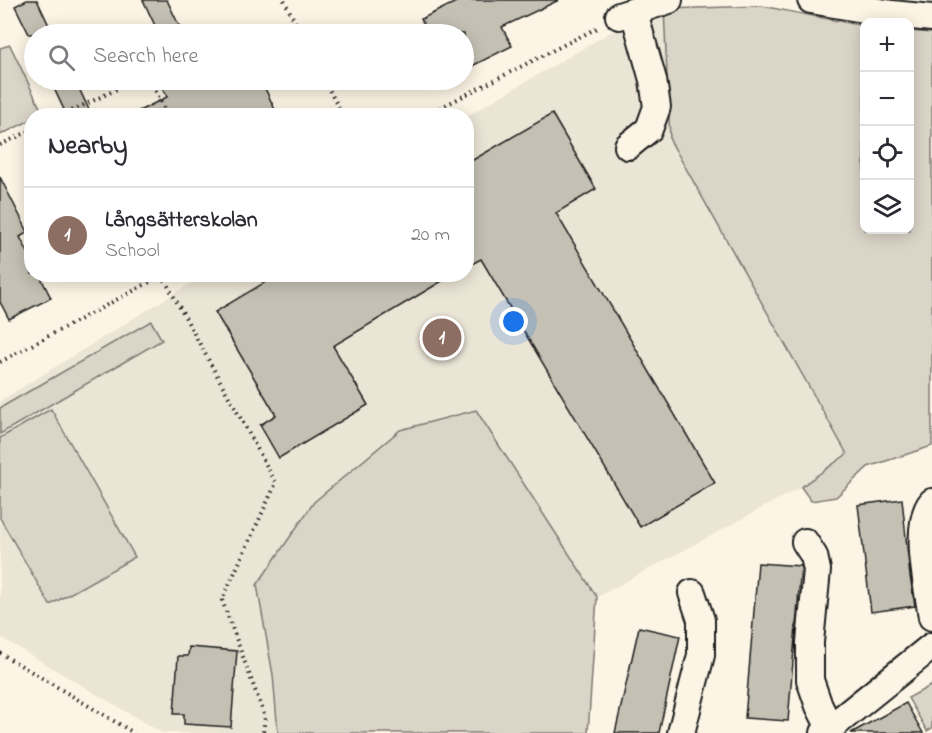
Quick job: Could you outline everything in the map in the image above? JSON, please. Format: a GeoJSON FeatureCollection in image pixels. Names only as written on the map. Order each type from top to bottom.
{"type":"FeatureCollection","features":[{"type":"Feature","properties":{"kind":"street"},"geometry":{"type":"LineString","coordinates":[[628,146],[649,129],[657,107],[653,80],[627,14],[669,0]]}},
{"type":"Feature","properties":{"kind":"street"},"geometry":{"type":"LineString","coordinates":[[811,0],[892,14],[932,18]]}},
{"type":"Feature","properties":{"kind":"street"},"geometry":{"type":"LineString","coordinates":[[932,502],[928,506],[922,530],[932,617]]}},
{"type":"Feature","properties":{"kind":"street"},"geometry":{"type":"LineString","coordinates":[[805,542],[813,556],[817,570],[810,642],[810,680],[827,730],[932,646]]}},
{"type":"Feature","properties":{"kind":"street"},"geometry":{"type":"LineString","coordinates":[[681,733],[701,655],[701,620],[692,594]]}},
{"type":"Feature","properties":{"kind":"path"},"geometry":{"type":"LineString","coordinates":[[284,0],[296,24]]}},
{"type":"Feature","properties":{"kind":"path"},"geometry":{"type":"LineString","coordinates":[[440,108],[627,14]]}},
{"type":"Feature","properties":{"kind":"path"},"geometry":{"type":"LineString","coordinates":[[78,108],[115,90]]}},
{"type":"Feature","properties":{"kind":"path"},"geometry":{"type":"LineString","coordinates":[[155,90],[164,108]]}},
{"type":"Feature","properties":{"kind":"path"},"geometry":{"type":"LineString","coordinates":[[329,90],[339,108]]}},
{"type":"Feature","properties":{"kind":"path"},"geometry":{"type":"LineString","coordinates":[[0,145],[24,134]]}},
{"type":"Feature","properties":{"kind":"path"},"geometry":{"type":"LineString","coordinates":[[0,363],[150,282]]}},
{"type":"Feature","properties":{"kind":"path"},"geometry":{"type":"LineString","coordinates":[[167,282],[276,483],[222,600],[265,717],[263,733]]}},
{"type":"Feature","properties":{"kind":"path"},"geometry":{"type":"LineString","coordinates":[[0,653],[134,733]]}},
{"type":"Feature","properties":{"kind":"shaded area"},"geometry":{"type":"Polygon","coordinates":[[[762,6],[860,25],[860,234],[914,234],[914,31],[932,33],[932,446],[868,467],[836,497],[811,501],[801,487],[847,454],[670,140],[664,9],[762,6]]]}},
{"type":"Feature","properties":{"kind":"shaded area"},"geometry":{"type":"Polygon","coordinates":[[[664,9],[670,140],[848,455],[801,487],[597,597],[476,410],[273,675],[278,733],[162,733],[0,637],[0,401],[193,282],[474,282],[474,112],[623,25],[664,9]]]}},
{"type":"Feature","properties":{"kind":"shaded area"},"geometry":{"type":"Polygon","coordinates":[[[10,45],[24,74],[24,90],[32,90],[40,108],[24,108],[24,123],[0,135],[0,48],[10,45]]]}},
{"type":"Feature","properties":{"kind":"shaded area"},"geometry":{"type":"Polygon","coordinates":[[[151,321],[162,340],[0,434],[0,408],[151,321]]]}},
{"type":"Feature","properties":{"kind":"shaded area"},"geometry":{"type":"Polygon","coordinates":[[[51,409],[135,557],[50,605],[0,518],[0,438],[51,409]]]}},
{"type":"Feature","properties":{"kind":"shaded area"},"geometry":{"type":"Polygon","coordinates":[[[476,410],[597,597],[588,733],[278,733],[273,675],[257,585],[314,502],[400,430],[476,410]]]}},
{"type":"Feature","properties":{"kind":"shaded area"},"geometry":{"type":"Polygon","coordinates":[[[932,685],[932,728],[927,731],[908,698],[932,685]]]}},
{"type":"Feature","properties":{"kind":"building"},"geometry":{"type":"Polygon","coordinates":[[[27,0],[37,0],[48,24],[24,24],[15,6],[27,0]]]}},
{"type":"Feature","properties":{"kind":"building"},"geometry":{"type":"Polygon","coordinates":[[[143,0],[167,0],[178,24],[154,24],[143,0]]]}},
{"type":"Feature","properties":{"kind":"building"},"geometry":{"type":"Polygon","coordinates":[[[460,0],[559,0],[502,27],[512,46],[474,65],[474,24],[424,24],[421,19],[460,0]]]}},
{"type":"Feature","properties":{"kind":"building"},"geometry":{"type":"Polygon","coordinates":[[[55,90],[80,90],[88,108],[63,108],[55,90]]]}},
{"type":"Feature","properties":{"kind":"building"},"geometry":{"type":"Polygon","coordinates":[[[164,90],[266,90],[274,108],[145,108],[167,97],[164,90]]]}},
{"type":"Feature","properties":{"kind":"building"},"geometry":{"type":"Polygon","coordinates":[[[552,114],[596,189],[556,213],[715,483],[640,527],[481,259],[474,263],[474,159],[552,114]]]}},
{"type":"Feature","properties":{"kind":"building"},"geometry":{"type":"Polygon","coordinates":[[[0,177],[24,224],[24,234],[20,237],[24,245],[24,282],[43,282],[51,298],[9,319],[0,302],[0,177]]]}},
{"type":"Feature","properties":{"kind":"building"},"geometry":{"type":"Polygon","coordinates":[[[266,282],[441,282],[333,346],[368,405],[279,458],[260,425],[276,415],[215,312],[266,282]]]}},
{"type":"Feature","properties":{"kind":"building"},"geometry":{"type":"Polygon","coordinates":[[[902,499],[915,606],[871,612],[858,505],[902,499]]]}},
{"type":"Feature","properties":{"kind":"building"},"geometry":{"type":"Polygon","coordinates":[[[758,563],[801,566],[788,721],[745,718],[758,563]]]}},
{"type":"Feature","properties":{"kind":"building"},"geometry":{"type":"Polygon","coordinates":[[[639,627],[680,636],[659,733],[615,733],[639,627]]]}},
{"type":"Feature","properties":{"kind":"building"},"geometry":{"type":"Polygon","coordinates":[[[189,647],[237,651],[231,727],[184,724],[184,714],[174,714],[178,656],[188,656],[189,647]]]}},
{"type":"Feature","properties":{"kind":"building"},"geometry":{"type":"Polygon","coordinates":[[[906,703],[923,733],[851,733],[906,703]]]}},
{"type":"Feature","properties":{"kind":"place","name":"Långsätterskolan"},"geometry":{"type":"Point","coordinates":[442,338]}}]}
